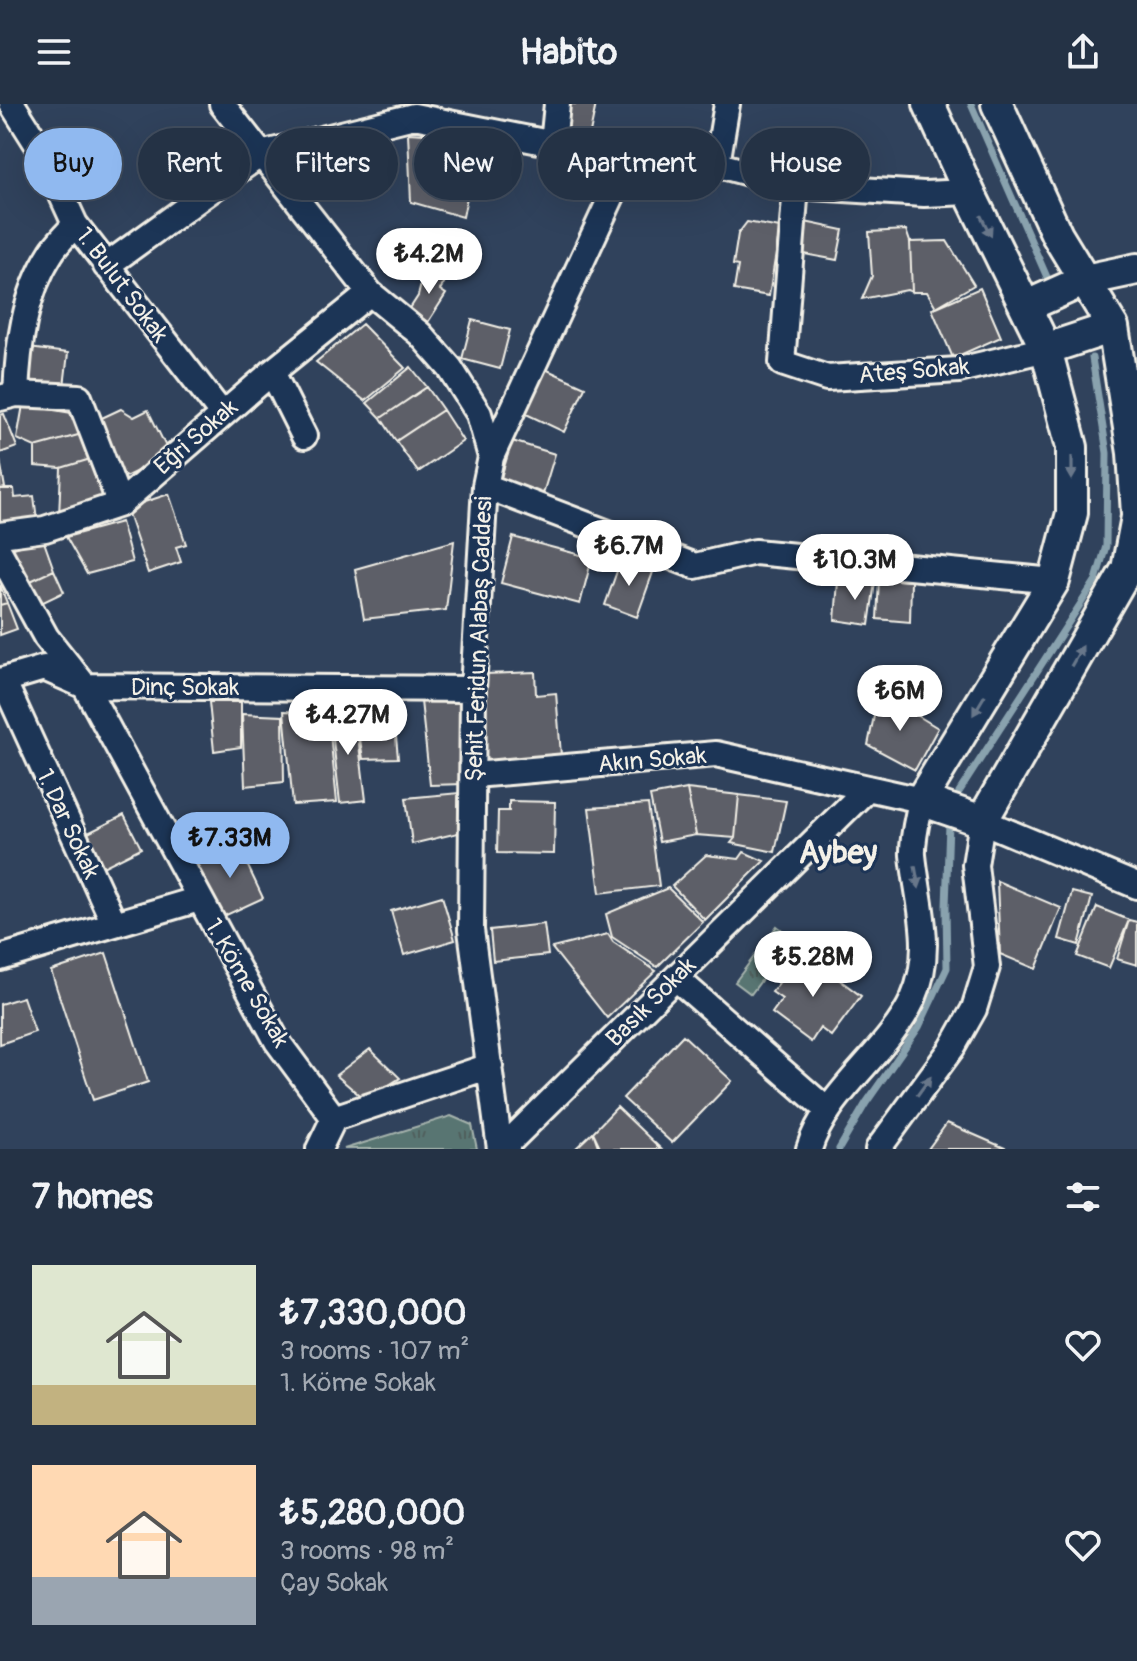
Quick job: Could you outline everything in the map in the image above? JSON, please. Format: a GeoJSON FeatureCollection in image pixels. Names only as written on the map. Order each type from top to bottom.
{"type":"FeatureCollection","features":[{"type":"Feature","properties":{"kind":"street","name":"1. Bulut Sokak"},"geometry":{"type":"LineString","coordinates":[[12,104],[41,150],[75,224],[222,414]]}},
{"type":"Feature","properties":{"kind":"street"},"geometry":{"type":"LineString","coordinates":[[222,104],[370,293],[420,334],[450,368],[479,414],[491,457]]}},
{"type":"Feature","properties":{"kind":"street"},"geometry":{"type":"LineString","coordinates":[[555,128],[557,104]]}},
{"type":"Feature","properties":{"kind":"street"},"geometry":{"type":"LineString","coordinates":[[723,128],[727,104]]}},
{"type":"Feature","properties":{"kind":"street"},"geometry":{"type":"LineString","coordinates":[[809,1149],[828,1111],[913,999],[925,945],[924,915],[913,852],[921,800],[1054,581],[1072,513],[1072,447],[1046,349],[929,104]]}},
{"type":"Feature","properties":{"kind":"street"},"geometry":{"type":"LineString","coordinates":[[878,1149],[952,1048],[974,1009],[987,967],[975,865],[982,821],[1132,571],[1137,516],[1133,453],[1113,327],[1057,235],[997,104]]}},
{"type":"Feature","properties":{"kind":"street"},"geometry":{"type":"LineString","coordinates":[[106,266],[261,154],[414,116],[538,141]]}},
{"type":"Feature","properties":{"kind":"street"},"geometry":{"type":"LineString","coordinates":[[870,191],[924,194],[969,192]]}},
{"type":"Feature","properties":{"kind":"street","name":"Şehit Feridun Alabaş Caddesi"},"geometry":{"type":"LineString","coordinates":[[501,1149],[471,930],[473,689],[485,486],[491,457],[610,200]]}},
{"type":"Feature","properties":{"kind":"street","name":"Ateş Sokak"},"geometry":{"type":"LineString","coordinates":[[795,200],[782,363],[827,378],[959,370],[1046,349]]}},
{"type":"Feature","properties":{"kind":"street"},"geometry":{"type":"LineString","coordinates":[[75,224],[51,253],[34,288],[8,396],[79,397],[120,504]]}},
{"type":"Feature","properties":{"kind":"street"},"geometry":{"type":"LineString","coordinates":[[1027,306],[1085,280],[1137,269]]}},
{"type":"Feature","properties":{"kind":"street","name":"Eğri Sokak"},"geometry":{"type":"LineString","coordinates":[[0,535],[45,529],[120,504],[222,414],[370,293]]}},
{"type":"Feature","properties":{"kind":"street"},"geometry":{"type":"LineString","coordinates":[[1046,349],[1113,327]]}},
{"type":"Feature","properties":{"kind":"street"},"geometry":{"type":"LineString","coordinates":[[272,372],[304,436]]}},
{"type":"Feature","properties":{"kind":"street"},"geometry":{"type":"LineString","coordinates":[[485,486],[695,566],[755,552],[1054,581]]}},
{"type":"Feature","properties":{"kind":"street","name":"1. Köme Sokak"},"geometry":{"type":"LineString","coordinates":[[0,553],[46,637],[85,686],[277,1041],[334,1118]]}},
{"type":"Feature","properties":{"kind":"street","name":"Dinç Sokak"},"geometry":{"type":"LineString","coordinates":[[2,681],[44,668],[85,686],[473,689]]}},
{"type":"Feature","properties":{"kind":"street","name":"1. Dar Sokak"},"geometry":{"type":"LineString","coordinates":[[2,681],[114,923]]}},
{"type":"Feature","properties":{"kind":"street","name":"Akın Sokak"},"geometry":{"type":"LineString","coordinates":[[474,775],[716,754],[921,800]]}},
{"type":"Feature","properties":{"kind":"street","name":"Basık Sokak"},"geometry":{"type":"LineString","coordinates":[[501,1149],[868,788]]}},
{"type":"Feature","properties":{"kind":"street"},"geometry":{"type":"LineString","coordinates":[[921,800],[982,821],[1137,886]]}},
{"type":"Feature","properties":{"kind":"street"},"geometry":{"type":"LineString","coordinates":[[0,958],[199,899]]}},
{"type":"Feature","properties":{"kind":"street"},"geometry":{"type":"LineString","coordinates":[[676,978],[828,1111]]}},
{"type":"Feature","properties":{"kind":"street"},"geometry":{"type":"LineString","coordinates":[[319,1149],[334,1118],[490,1066]]}},
{"type":"Feature","properties":{"kind":"green space"},"geometry":{"type":"Polygon","coordinates":[[[777,926],[793,938],[751,994],[735,982],[777,926]]]}},
{"type":"Feature","properties":{"kind":"green space"},"geometry":{"type":"Polygon","coordinates":[[[451,1116],[472,1125],[477,1149],[344,1149],[451,1116]]]}},
{"type":"Feature","properties":{"kind":"building"},"geometry":{"type":"Polygon","coordinates":[[[564,104],[596,104],[591,128],[558,128],[564,104]]]}},
{"type":"Feature","properties":{"kind":"building"},"geometry":{"type":"Polygon","coordinates":[[[408,133],[414,133],[414,200],[466,200],[463,217],[411,202],[408,133]]]}},
{"type":"Feature","properties":{"kind":"building"},"geometry":{"type":"Polygon","coordinates":[[[747,222],[780,228],[769,296],[734,290],[738,266],[733,265],[738,234],[747,222]]]}},
{"type":"Feature","properties":{"kind":"building"},"geometry":{"type":"Polygon","coordinates":[[[805,222],[843,230],[837,260],[799,253],[805,222]]]}},
{"type":"Feature","properties":{"kind":"building"},"geometry":{"type":"Polygon","coordinates":[[[906,230],[910,242],[912,292],[907,290],[862,299],[872,276],[869,232],[906,230]]]}},
{"type":"Feature","properties":{"kind":"building"},"geometry":{"type":"Polygon","coordinates":[[[947,241],[974,285],[936,307],[927,292],[912,292],[910,242],[947,241]]]}},
{"type":"Feature","properties":{"kind":"building"},"geometry":{"type":"Polygon","coordinates":[[[424,272],[447,278],[440,290],[446,294],[428,322],[409,310],[418,296],[424,272]]]}},
{"type":"Feature","properties":{"kind":"building"},"geometry":{"type":"Polygon","coordinates":[[[980,288],[1001,337],[953,358],[932,309],[980,288]]]}},
{"type":"Feature","properties":{"kind":"building"},"geometry":{"type":"Polygon","coordinates":[[[472,320],[510,330],[500,369],[462,359],[472,320]]]}},
{"type":"Feature","properties":{"kind":"building"},"geometry":{"type":"Polygon","coordinates":[[[362,324],[405,368],[365,401],[316,362],[362,324]]]}},
{"type":"Feature","properties":{"kind":"building"},"geometry":{"type":"Polygon","coordinates":[[[29,348],[68,353],[63,395],[24,391],[29,348]]]}},
{"type":"Feature","properties":{"kind":"building"},"geometry":{"type":"Polygon","coordinates":[[[411,367],[427,387],[381,418],[367,403],[411,367]]]}},
{"type":"Feature","properties":{"kind":"building"},"geometry":{"type":"Polygon","coordinates":[[[543,368],[585,387],[564,432],[522,412],[543,368]]]}},
{"type":"Feature","properties":{"kind":"building"},"geometry":{"type":"Polygon","coordinates":[[[427,387],[443,410],[396,441],[381,418],[427,387]]]}},
{"type":"Feature","properties":{"kind":"building"},"geometry":{"type":"Polygon","coordinates":[[[23,405],[78,414],[89,432],[35,447],[17,439],[23,405]]]}},
{"type":"Feature","properties":{"kind":"building"},"geometry":{"type":"Polygon","coordinates":[[[121,409],[134,417],[148,410],[170,455],[119,480],[91,423],[121,409]]]}},
{"type":"Feature","properties":{"kind":"building"},"geometry":{"type":"Polygon","coordinates":[[[443,410],[463,441],[418,472],[396,441],[443,410]]]}},
{"type":"Feature","properties":{"kind":"building"},"geometry":{"type":"Polygon","coordinates":[[[4,414],[17,447],[0,453],[0,415],[4,414]]]}},
{"type":"Feature","properties":{"kind":"building"},"geometry":{"type":"Polygon","coordinates":[[[89,432],[97,457],[61,468],[35,466],[35,447],[89,432]]]}},
{"type":"Feature","properties":{"kind":"building"},"geometry":{"type":"Polygon","coordinates":[[[512,441],[555,454],[542,497],[499,484],[512,441]]]}},
{"type":"Feature","properties":{"kind":"building"},"geometry":{"type":"Polygon","coordinates":[[[97,457],[110,501],[59,517],[61,468],[97,457]]]}},
{"type":"Feature","properties":{"kind":"building"},"geometry":{"type":"Polygon","coordinates":[[[0,460],[5,488],[0,489],[0,460]]]}},
{"type":"Feature","properties":{"kind":"building"},"geometry":{"type":"Polygon","coordinates":[[[0,489],[14,489],[15,498],[34,496],[37,520],[0,524],[0,489]]]}},
{"type":"Feature","properties":{"kind":"building"},"geometry":{"type":"Polygon","coordinates":[[[169,494],[186,544],[176,547],[181,562],[148,573],[126,508],[169,494]]]}},
{"type":"Feature","properties":{"kind":"building"},"geometry":{"type":"Polygon","coordinates":[[[121,522],[132,562],[87,574],[66,537],[121,522]]]}},
{"type":"Feature","properties":{"kind":"building"},"geometry":{"type":"Polygon","coordinates":[[[513,537],[592,558],[580,604],[501,583],[513,537]]]}},
{"type":"Feature","properties":{"kind":"building"},"geometry":{"type":"Polygon","coordinates":[[[43,539],[54,570],[22,585],[7,550],[43,539]]]}},
{"type":"Feature","properties":{"kind":"building"},"geometry":{"type":"Polygon","coordinates":[[[454,541],[446,610],[364,619],[355,569],[454,541]]]}},
{"type":"Feature","properties":{"kind":"building"},"geometry":{"type":"Polygon","coordinates":[[[621,560],[653,572],[637,617],[605,605],[621,560]]]}},
{"type":"Feature","properties":{"kind":"building"},"geometry":{"type":"Polygon","coordinates":[[[54,570],[64,592],[33,607],[22,585],[54,570]]]}},
{"type":"Feature","properties":{"kind":"building"},"geometry":{"type":"Polygon","coordinates":[[[879,579],[911,581],[910,622],[877,619],[879,579]]]}},
{"type":"Feature","properties":{"kind":"building"},"geometry":{"type":"Polygon","coordinates":[[[838,581],[875,582],[869,625],[835,620],[838,581]]]}},
{"type":"Feature","properties":{"kind":"building"},"geometry":{"type":"Polygon","coordinates":[[[0,585],[7,603],[0,605],[0,585]]]}},
{"type":"Feature","properties":{"kind":"building"},"geometry":{"type":"Polygon","coordinates":[[[7,603],[17,629],[0,635],[0,605],[7,603]]]}},
{"type":"Feature","properties":{"kind":"building"},"geometry":{"type":"Polygon","coordinates":[[[535,672],[536,695],[556,693],[561,755],[482,762],[484,674],[535,672]]]}},
{"type":"Feature","properties":{"kind":"building"},"geometry":{"type":"Polygon","coordinates":[[[879,692],[938,728],[915,770],[868,745],[879,692]]]}},
{"type":"Feature","properties":{"kind":"building"},"geometry":{"type":"Polygon","coordinates":[[[421,701],[462,703],[464,784],[430,785],[421,701]]]}},
{"type":"Feature","properties":{"kind":"building"},"geometry":{"type":"Polygon","coordinates":[[[209,702],[241,702],[241,747],[214,751],[209,702]]]}},
{"type":"Feature","properties":{"kind":"building"},"geometry":{"type":"Polygon","coordinates":[[[393,705],[398,758],[363,759],[355,706],[393,705]]]}},
{"type":"Feature","properties":{"kind":"building"},"geometry":{"type":"Polygon","coordinates":[[[284,711],[328,714],[337,802],[293,805],[284,711]]]}},
{"type":"Feature","properties":{"kind":"building"},"geometry":{"type":"Polygon","coordinates":[[[330,712],[355,713],[366,800],[340,803],[330,712]]]}},
{"type":"Feature","properties":{"kind":"building"},"geometry":{"type":"Polygon","coordinates":[[[242,714],[283,716],[284,782],[245,786],[242,714]]]}},
{"type":"Feature","properties":{"kind":"building"},"geometry":{"type":"Polygon","coordinates":[[[687,789],[739,795],[735,838],[696,835],[687,789]]]}},
{"type":"Feature","properties":{"kind":"building"},"geometry":{"type":"Polygon","coordinates":[[[687,789],[696,835],[659,842],[650,796],[687,789]]]}},
{"type":"Feature","properties":{"kind":"building"},"geometry":{"type":"Polygon","coordinates":[[[459,793],[458,833],[412,844],[406,798],[459,793]]]}},
{"type":"Feature","properties":{"kind":"building"},"geometry":{"type":"Polygon","coordinates":[[[739,795],[786,801],[775,852],[731,843],[735,838],[739,795]]]}},
{"type":"Feature","properties":{"kind":"building"},"geometry":{"type":"Polygon","coordinates":[[[509,801],[555,802],[554,854],[497,853],[498,811],[509,811],[509,801]]]}},
{"type":"Feature","properties":{"kind":"building"},"geometry":{"type":"Polygon","coordinates":[[[648,804],[659,886],[600,893],[589,808],[648,804]]]}},
{"type":"Feature","properties":{"kind":"building"},"geometry":{"type":"Polygon","coordinates":[[[124,815],[141,848],[101,868],[84,835],[124,815]]]}},
{"type":"Feature","properties":{"kind":"building"},"geometry":{"type":"Polygon","coordinates":[[[237,843],[263,898],[222,917],[196,862],[237,843]]]}},
{"type":"Feature","properties":{"kind":"building"},"geometry":{"type":"Polygon","coordinates":[[[744,852],[764,861],[705,920],[672,886],[706,855],[739,859],[744,852]]]}},
{"type":"Feature","properties":{"kind":"building"},"geometry":{"type":"Polygon","coordinates":[[[997,881],[1061,908],[1036,969],[1000,954],[997,881]]]}},
{"type":"Feature","properties":{"kind":"building"},"geometry":{"type":"Polygon","coordinates":[[[668,888],[703,922],[657,967],[612,937],[606,914],[668,888]]]}},
{"type":"Feature","properties":{"kind":"building"},"geometry":{"type":"Polygon","coordinates":[[[1072,892],[1092,897],[1079,945],[1059,939],[1072,892]]]}},
{"type":"Feature","properties":{"kind":"building"},"geometry":{"type":"Polygon","coordinates":[[[442,896],[455,940],[404,955],[391,911],[442,896]]]}},
{"type":"Feature","properties":{"kind":"building"},"geometry":{"type":"Polygon","coordinates":[[[1097,907],[1129,920],[1109,968],[1077,956],[1097,907]]]}},
{"type":"Feature","properties":{"kind":"building"},"geometry":{"type":"Polygon","coordinates":[[[1129,920],[1137,922],[1137,965],[1117,959],[1129,920]]]}},
{"type":"Feature","properties":{"kind":"building"},"geometry":{"type":"Polygon","coordinates":[[[544,924],[548,955],[493,961],[490,930],[544,924]]]}},
{"type":"Feature","properties":{"kind":"building"},"geometry":{"type":"Polygon","coordinates":[[[608,934],[613,942],[656,971],[607,1018],[552,948],[608,934]]]}},
{"type":"Feature","properties":{"kind":"building"},"geometry":{"type":"Polygon","coordinates":[[[802,952],[861,996],[831,1036],[820,1028],[811,1042],[772,1013],[782,999],[772,992],[802,952]]]}},
{"type":"Feature","properties":{"kind":"building"},"geometry":{"type":"Polygon","coordinates":[[[106,953],[148,1082],[93,1100],[51,971],[106,953]]]}},
{"type":"Feature","properties":{"kind":"building"},"geometry":{"type":"Polygon","coordinates":[[[23,997],[35,1032],[0,1044],[0,1004],[23,997]]]}},
{"type":"Feature","properties":{"kind":"building"},"geometry":{"type":"Polygon","coordinates":[[[683,1035],[732,1081],[672,1143],[623,1098],[683,1035]]]}},
{"type":"Feature","properties":{"kind":"building"},"geometry":{"type":"Polygon","coordinates":[[[370,1049],[400,1078],[365,1100],[336,1075],[370,1049]]]}},
{"type":"Feature","properties":{"kind":"building"},"geometry":{"type":"Polygon","coordinates":[[[617,1107],[661,1149],[601,1149],[593,1132],[617,1107]]]}},
{"type":"Feature","properties":{"kind":"building"},"geometry":{"type":"Polygon","coordinates":[[[947,1123],[1007,1149],[928,1149],[947,1123]]]}},
{"type":"Feature","properties":{"kind":"building"},"geometry":{"type":"Polygon","coordinates":[[[593,1132],[599,1149],[575,1149],[593,1132]]]}},
{"type":"Feature","properties":{"kind":"waterway"},"geometry":{"type":"LineString","coordinates":[[971,104],[1050,284]]}},
{"type":"Feature","properties":{"kind":"waterway"},"geometry":{"type":"LineString","coordinates":[[959,792],[1096,580],[1106,546],[1107,453],[1092,358]]}},
{"type":"Feature","properties":{"kind":"waterway"},"geometry":{"type":"LineString","coordinates":[[839,1149],[866,1103],[919,1027],[947,968],[949,824]]}},
{"type":"Feature","properties":{"kind":"district","name":"Aybey"},"geometry":{"type":"Point","coordinates":[838,853]}}]}
